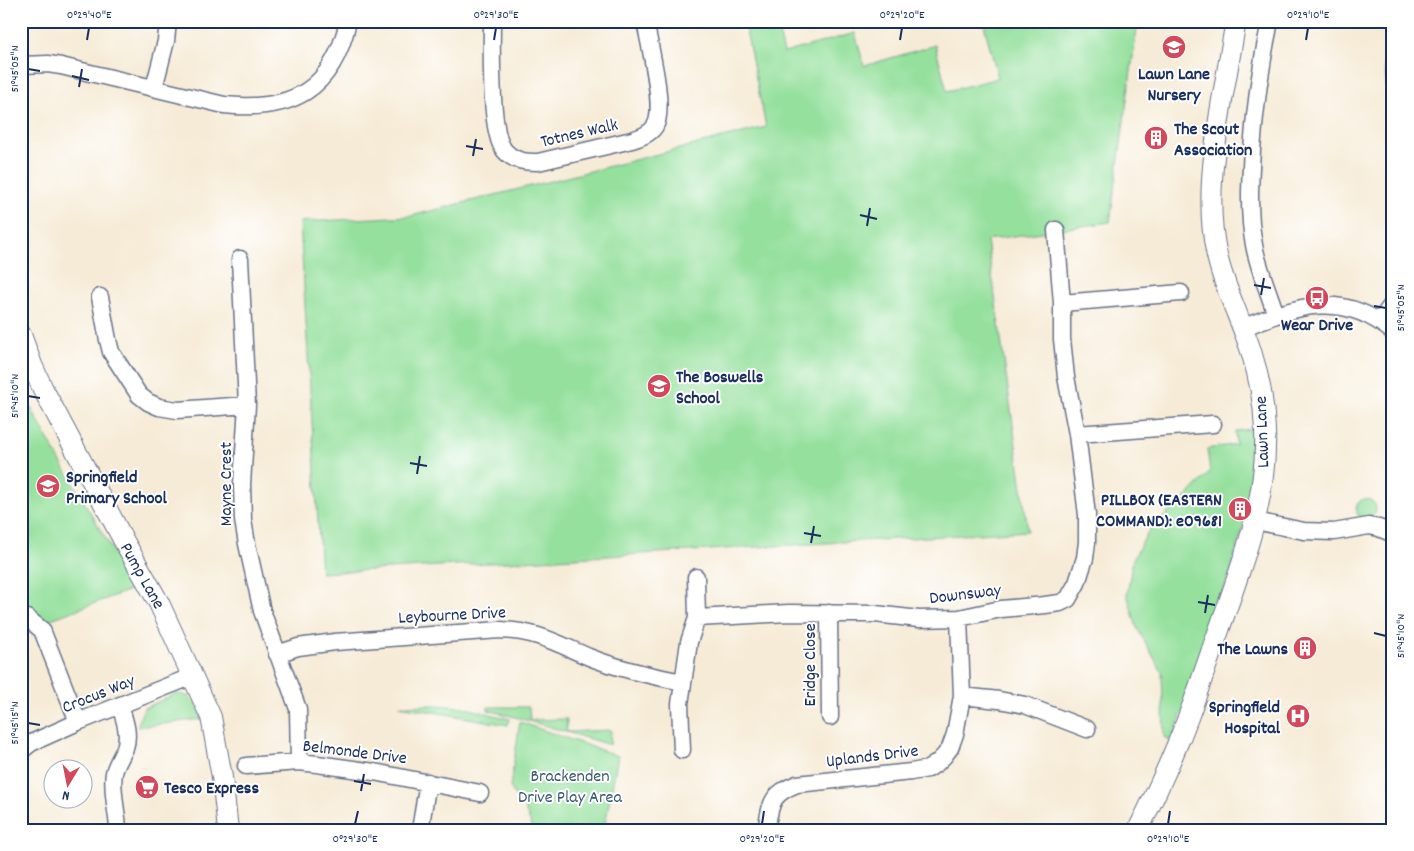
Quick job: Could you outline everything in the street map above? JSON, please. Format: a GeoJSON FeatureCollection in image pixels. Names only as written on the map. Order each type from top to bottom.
{"type":"FeatureCollection","features":[{"type":"Feature","properties":{"kind":"street"},"geometry":{"type":"LineString","coordinates":[[154,88],[166,41],[168,21]]}},
{"type":"Feature","properties":{"kind":"street"},"geometry":{"type":"LineString","coordinates":[[21,65],[48,64],[61,66],[224,104],[238,106],[264,105],[291,99],[305,93],[326,75],[341,47],[348,21]]}},
{"type":"Feature","properties":{"kind":"street","name":"Totnes Walk"},"geometry":{"type":"LineString","coordinates":[[492,21],[492,85],[497,134],[504,150],[516,160],[526,162],[538,162],[632,140],[645,136],[655,126],[659,113],[659,98],[645,21]]}},
{"type":"Feature","properties":{"kind":"street","name":"Lawn Lane"},"geometry":{"type":"LineString","coordinates":[[1138,830],[1178,744],[1233,590],[1255,521],[1263,475],[1265,430],[1257,372],[1220,269],[1214,240],[1211,203],[1213,161],[1236,21]]}},
{"type":"Feature","properties":{"kind":"street"},"geometry":{"type":"LineString","coordinates":[[1270,21],[1262,57],[1255,111],[1250,197],[1254,248],[1276,315]]}},
{"type":"Feature","properties":{"kind":"street","name":"Downsway"},"geometry":{"type":"LineString","coordinates":[[697,618],[789,613],[875,614],[919,619],[959,618],[1001,608],[1060,603],[1068,599],[1078,583],[1085,558],[1088,542],[1088,515],[1077,434],[1066,377],[1056,230]]}},
{"type":"Feature","properties":{"kind":"street","name":"Mayne Crest"},"geometry":{"type":"LineString","coordinates":[[240,259],[247,405],[242,484],[243,520],[262,611],[298,709],[299,762]]}},
{"type":"Feature","properties":{"kind":"street"},"geometry":{"type":"LineString","coordinates":[[1062,303],[1181,293]]}},
{"type":"Feature","properties":{"kind":"street"},"geometry":{"type":"LineString","coordinates":[[100,297],[111,352],[139,395],[148,402],[159,407],[177,410],[247,405]]}},
{"type":"Feature","properties":{"kind":"street"},"geometry":{"type":"LineString","coordinates":[[1380,321],[1393,303]]}},
{"type":"Feature","properties":{"kind":"street"},"geometry":{"type":"LineString","coordinates":[[1242,328],[1276,315],[1317,305],[1354,309],[1380,321],[1393,332]]}},
{"type":"Feature","properties":{"kind":"street","name":"Pump Lane"},"geometry":{"type":"LineString","coordinates":[[21,335],[43,389],[120,535],[159,603],[211,717],[222,778],[228,830]]}},
{"type":"Feature","properties":{"kind":"street"},"geometry":{"type":"LineString","coordinates":[[1077,434],[1213,424]]}},
{"type":"Feature","properties":{"kind":"street"},"geometry":{"type":"LineString","coordinates":[[1255,521],[1304,531],[1334,532],[1369,526],[1393,534]]}},
{"type":"Feature","properties":{"kind":"street"},"geometry":{"type":"LineString","coordinates":[[682,750],[680,713],[689,642],[697,618],[696,576]]}},
{"type":"Feature","properties":{"kind":"street","name":"Eridge Close"},"geometry":{"type":"LineString","coordinates":[[829,614],[830,717]]}},
{"type":"Feature","properties":{"kind":"street"},"geometry":{"type":"LineString","coordinates":[[21,616],[27,618],[42,630],[78,722]]}},
{"type":"Feature","properties":{"kind":"street","name":"Uplands Drive"},"geometry":{"type":"LineString","coordinates":[[766,830],[770,810],[776,796],[783,789],[797,784],[928,769],[944,756],[950,748],[955,734],[962,696],[959,618]]}},
{"type":"Feature","properties":{"kind":"street","name":"Leybourne Drive"},"geometry":{"type":"LineString","coordinates":[[277,654],[298,647],[334,642],[515,630],[544,638],[624,669],[683,682]]}},
{"type":"Feature","properties":{"kind":"street","name":"Crocus Way"},"geometry":{"type":"LineString","coordinates":[[21,751],[31,743],[78,722],[193,676]]}},
{"type":"Feature","properties":{"kind":"street"},"geometry":{"type":"LineString","coordinates":[[962,696],[1025,705],[1087,729]]}},
{"type":"Feature","properties":{"kind":"street"},"geometry":{"type":"LineString","coordinates":[[118,828],[114,771],[128,738],[120,705]]}},
{"type":"Feature","properties":{"kind":"street","name":"Belmonde Drive"},"geometry":{"type":"LineString","coordinates":[[246,766],[299,762],[374,772],[480,793]]}},
{"type":"Feature","properties":{"kind":"street","name":"Belmonde Drive"},"geometry":{"type":"LineString","coordinates":[[420,830],[428,782]]}},
{"type":"Feature","properties":{"kind":"green space","name":"The Boswells School"},"geometry":{"type":"Polygon","coordinates":[[[744,21],[776,21],[784,53],[855,33],[864,66],[935,45],[947,91],[998,78],[983,21],[1138,21],[1110,222],[987,240],[1028,531],[321,573],[300,222],[411,216],[766,127],[744,21]]]}},
{"type":"Feature","properties":{"kind":"green space"},"geometry":{"type":"Polygon","coordinates":[[[1384,58],[1393,59],[1393,104],[1388,104],[1384,58]]]}},
{"type":"Feature","properties":{"kind":"green space","name":"Springfield Primary School"},"geometry":{"type":"Polygon","coordinates":[[[21,384],[41,426],[133,589],[43,622],[21,609],[21,384]]]}},
{"type":"Feature","properties":{"kind":"green space"},"geometry":{"type":"Polygon","coordinates":[[[1251,429],[1251,478],[1243,525],[1230,571],[1172,742],[1164,737],[1162,672],[1137,628],[1127,594],[1133,559],[1151,527],[1180,503],[1210,472],[1207,449],[1236,444],[1235,431],[1251,429]]]}},
{"type":"Feature","properties":{"kind":"green space"},"geometry":{"type":"Polygon","coordinates":[[[1366,499],[1373,502],[1376,509],[1373,516],[1366,519],[1359,516],[1356,509],[1359,502],[1366,499]]]}},
{"type":"Feature","properties":{"kind":"green space"},"geometry":{"type":"Polygon","coordinates":[[[176,694],[191,698],[198,708],[202,719],[138,727],[144,708],[176,694]]]}},
{"type":"Feature","properties":{"kind":"green space"},"geometry":{"type":"Polygon","coordinates":[[[436,705],[462,707],[510,719],[508,725],[399,706],[436,705]]]}},
{"type":"Feature","properties":{"kind":"green space"},"geometry":{"type":"Polygon","coordinates":[[[488,707],[529,707],[530,720],[567,719],[566,732],[488,710],[488,707]]]}},
{"type":"Feature","properties":{"kind":"green space","name":"Brackenden Drive Play Area"},"geometry":{"type":"Polygon","coordinates":[[[520,722],[618,756],[604,830],[533,830],[524,806],[510,787],[520,722]]]}},
{"type":"Feature","properties":{"kind":"green space"},"geometry":{"type":"Polygon","coordinates":[[[611,730],[610,745],[595,740],[566,732],[611,730]]]}},
{"type":"Feature","properties":{"kind":"place","name":"Lawn Lane Nursery"},"geometry":{"type":"Point","coordinates":[1174,47]}},
{"type":"Feature","properties":{"kind":"place","name":"The Scout Association"},"geometry":{"type":"Point","coordinates":[1156,138]}},
{"type":"Feature","properties":{"kind":"place","name":"Wear Drive"},"geometry":{"type":"Point","coordinates":[1317,298]}},
{"type":"Feature","properties":{"kind":"place","name":"The Boswells School"},"geometry":{"type":"Point","coordinates":[659,386]}},
{"type":"Feature","properties":{"kind":"place","name":"Springfield Primary School"},"geometry":{"type":"Point","coordinates":[48,486]}},
{"type":"Feature","properties":{"kind":"place","name":"PILLBOX (EASTERN COMMAND): e09681"},"geometry":{"type":"Point","coordinates":[1240,509]}},
{"type":"Feature","properties":{"kind":"place","name":"The Lawns"},"geometry":{"type":"Point","coordinates":[1305,648]}},
{"type":"Feature","properties":{"kind":"place","name":"Springfield Hospital"},"geometry":{"type":"Point","coordinates":[1298,716]}},
{"type":"Feature","properties":{"kind":"place","name":"Tesco Express"},"geometry":{"type":"Point","coordinates":[147,787]}}]}
